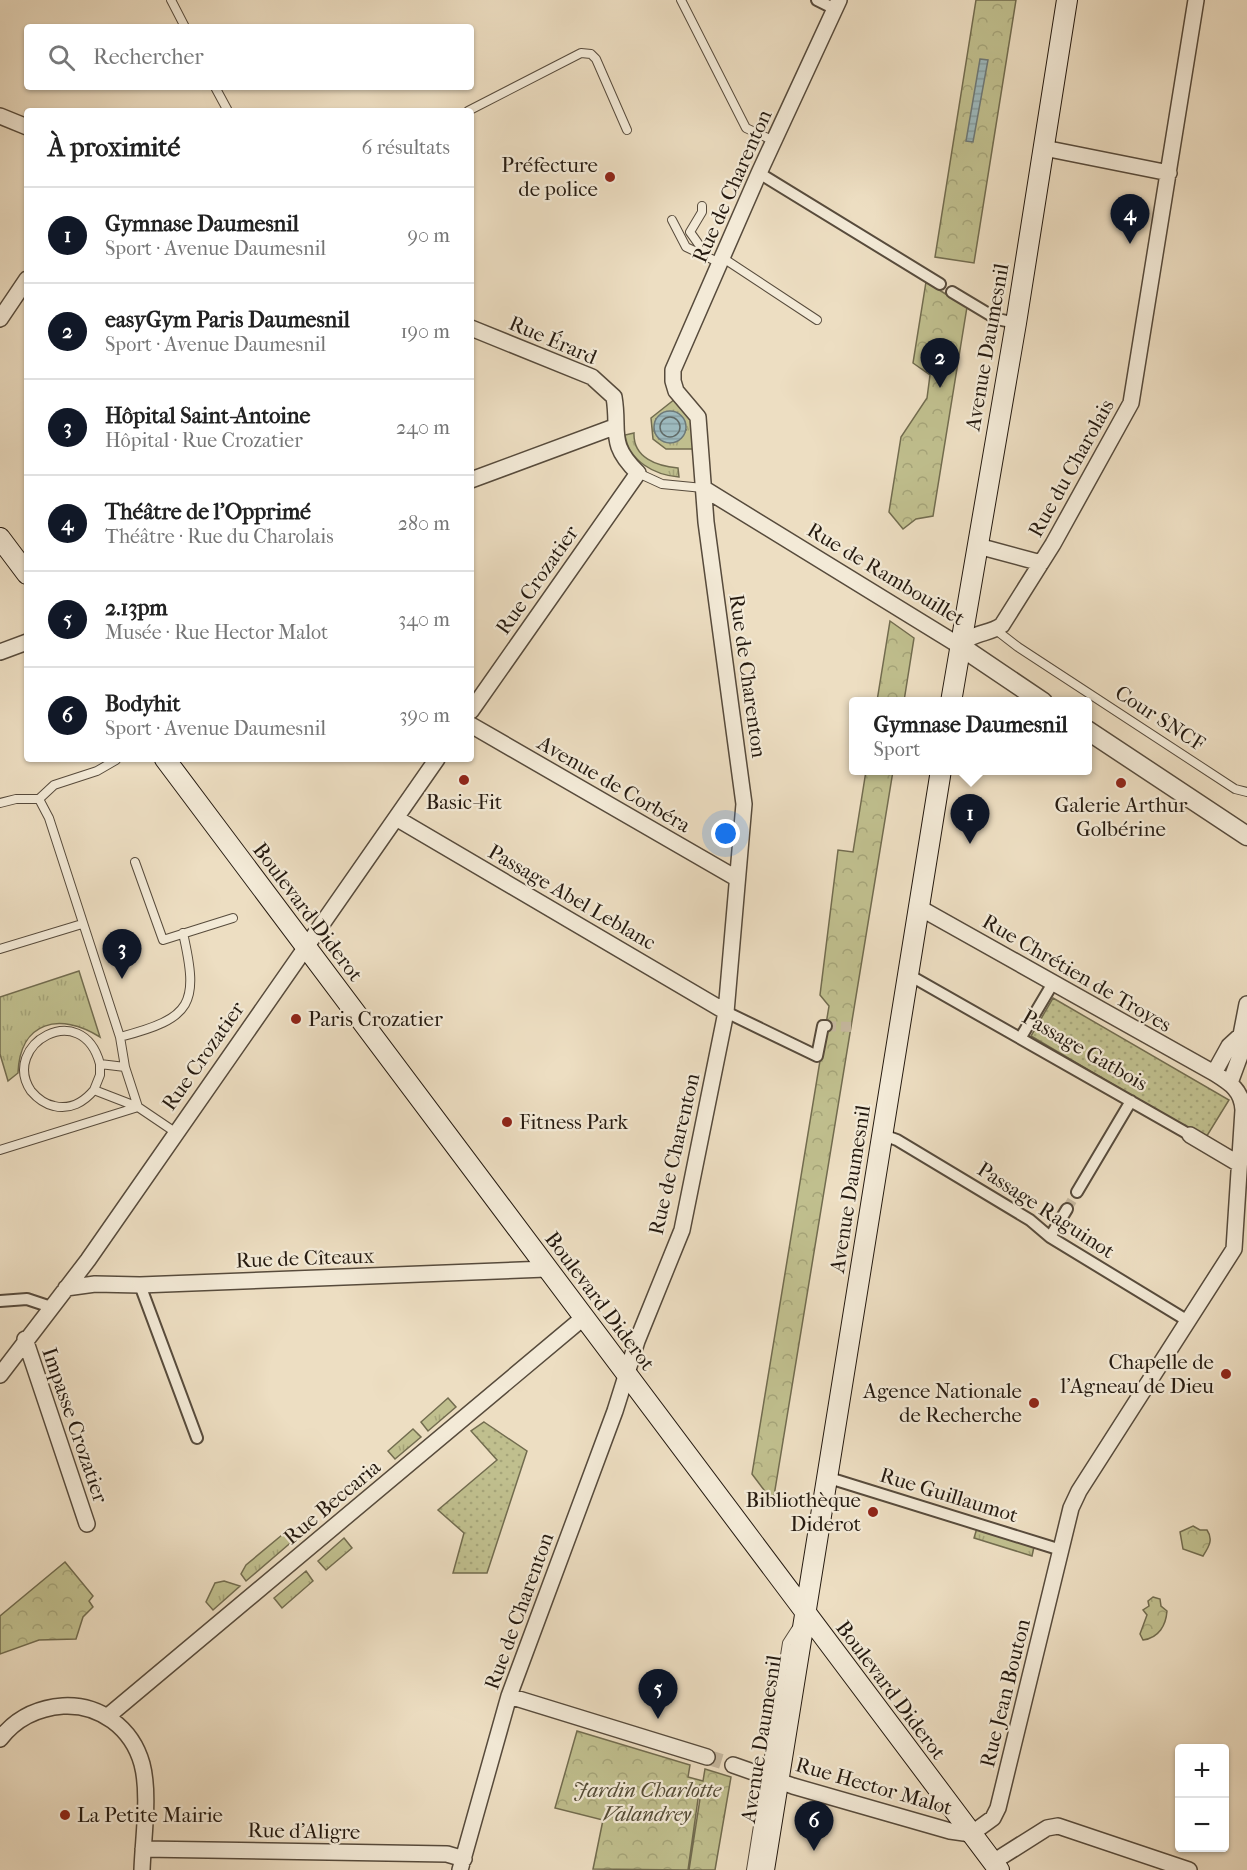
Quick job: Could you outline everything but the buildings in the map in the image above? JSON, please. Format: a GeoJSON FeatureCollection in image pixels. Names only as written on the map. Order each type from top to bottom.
{"type":"FeatureCollection","features":[{"type":"Feature","properties":{"kind":"main road","name":"Avenue Daumesnil"},"geometry":{"type":"LineString","coordinates":[[952,697],[1016,323],[1067,0]]}},
{"type":"Feature","properties":{"kind":"main road"},"geometry":{"type":"LineString","coordinates":[[0,538],[24,570]]}},
{"type":"Feature","properties":{"kind":"main road","name":"Boulevard Diderot"},"geometry":{"type":"LineString","coordinates":[[167,762],[805,1615],[996,1866]]}},
{"type":"Feature","properties":{"kind":"main road","name":"Avenue Daumesnil"},"geometry":{"type":"LineString","coordinates":[[764,1870],[772,1777],[805,1615],[940,775]]}},
{"type":"Feature","properties":{"kind":"street"},"geometry":{"type":"LineString","coordinates":[[817,0],[837,4]]}},
{"type":"Feature","properties":{"kind":"street","name":"Rue du Charolais"},"geometry":{"type":"LineString","coordinates":[[996,630],[1008,618],[1041,563],[1131,403],[1196,0]]}},
{"type":"Feature","properties":{"kind":"street","name":"Rue de Charenton"},"geometry":{"type":"LineString","coordinates":[[462,1864],[509,1696],[615,1411],[625,1375],[681,1230],[726,1012],[744,804],[703,488],[698,417],[676,391],[673,370],[717,259],[837,4]]}},
{"type":"Feature","properties":{"kind":"street"},"geometry":{"type":"LineString","coordinates":[[0,116],[24,126]]}},
{"type":"Feature","properties":{"kind":"street"},"geometry":{"type":"LineString","coordinates":[[1044,148],[1169,173]]}},
{"type":"Feature","properties":{"kind":"street"},"geometry":{"type":"LineString","coordinates":[[759,173],[940,284]]}},
{"type":"Feature","properties":{"kind":"street"},"geometry":{"type":"LineString","coordinates":[[0,319],[24,283]]}},
{"type":"Feature","properties":{"kind":"street"},"geometry":{"type":"LineString","coordinates":[[952,292],[997,319],[1016,323]]}},
{"type":"Feature","properties":{"kind":"street","name":"Rue Érard"},"geometry":{"type":"LineString","coordinates":[[474,329],[592,377],[614,397],[614,427]]}},
{"type":"Feature","properties":{"kind":"street"},"geometry":{"type":"LineString","coordinates":[[474,479],[614,427],[621,453],[638,473]]}},
{"type":"Feature","properties":{"kind":"street","name":"Rue Crozatier"},"geometry":{"type":"LineString","coordinates":[[474,707],[638,473]]}},
{"type":"Feature","properties":{"kind":"street","name":"Rue de Rambouillet"},"geometry":{"type":"LineString","coordinates":[[703,488],[960,646],[1036,697]]}},
{"type":"Feature","properties":{"kind":"street","name":"Rue du Charolais"},"geometry":{"type":"LineString","coordinates":[[978,546],[1041,563]]}},
{"type":"Feature","properties":{"kind":"street"},"geometry":{"type":"LineString","coordinates":[[960,646],[976,633],[996,630]]}},
{"type":"Feature","properties":{"kind":"street"},"geometry":{"type":"LineString","coordinates":[[0,652],[24,643]]}},
{"type":"Feature","properties":{"kind":"street","name":"Avenue de Corbéra"},"geometry":{"type":"LineString","coordinates":[[474,727],[736,878]]}},
{"type":"Feature","properties":{"kind":"street"},"geometry":{"type":"LineString","coordinates":[[1092,733],[1247,836]]}},
{"type":"Feature","properties":{"kind":"street","name":"Rue Crozatier"},"geometry":{"type":"LineString","coordinates":[[0,1375],[25,1339],[66,1288],[435,762]]}},
{"type":"Feature","properties":{"kind":"street","name":"Passage Abel Leblanc"},"geometry":{"type":"LineString","coordinates":[[396,818],[726,1012]]}},
{"type":"Feature","properties":{"kind":"street","name":"Rue Chrétien de Troyes"},"geometry":{"type":"LineString","coordinates":[[920,908],[1230,1083]]}},
{"type":"Feature","properties":{"kind":"street","name":"Passage Gatbois"},"geometry":{"type":"LineString","coordinates":[[909,975],[1239,1164]]}},
{"type":"Feature","properties":{"kind":"street"},"geometry":{"type":"LineString","coordinates":[[1020,1037],[1053,983]]}},
{"type":"Feature","properties":{"kind":"street"},"geometry":{"type":"LineString","coordinates":[[1230,1083],[1241,1053],[1241,1035],[1247,1004]]}},
{"type":"Feature","properties":{"kind":"street"},"geometry":{"type":"LineString","coordinates":[[726,1012],[817,1056],[823,1026],[826,1026]]}},
{"type":"Feature","properties":{"kind":"street"},"geometry":{"type":"LineString","coordinates":[[1214,1073],[1229,1046],[1241,1035]]}},
{"type":"Feature","properties":{"kind":"street","name":"Rue Jean Bouton"},"geometry":{"type":"LineString","coordinates":[[971,1834],[993,1818],[998,1808],[1071,1508],[1079,1491],[1242,1235],[1239,1164],[1243,1100],[1230,1083]]}},
{"type":"Feature","properties":{"kind":"street"},"geometry":{"type":"LineString","coordinates":[[1077,1192],[1131,1101]]}},
{"type":"Feature","properties":{"kind":"street","name":"Passage Raguinot"},"geometry":{"type":"LineString","coordinates":[[883,1135],[897,1140],[1030,1220],[1050,1237],[1188,1322]]}},
{"type":"Feature","properties":{"kind":"street"},"geometry":{"type":"LineString","coordinates":[[1050,1237],[1067,1209]]}},
{"type":"Feature","properties":{"kind":"street","name":"Rue de Cîteaux"},"geometry":{"type":"LineString","coordinates":[[66,1288],[95,1284],[140,1285],[546,1269]]}},
{"type":"Feature","properties":{"kind":"street"},"geometry":{"type":"LineString","coordinates":[[140,1285],[197,1438]]}},
{"type":"Feature","properties":{"kind":"street"},"geometry":{"type":"LineString","coordinates":[[0,1301],[27,1299],[51,1307]]}},
{"type":"Feature","properties":{"kind":"street","name":"Rue Beccaria"},"geometry":{"type":"LineString","coordinates":[[108,1716],[583,1318]]}},
{"type":"Feature","properties":{"kind":"street","name":"Impasse Crozatier"},"geometry":{"type":"LineString","coordinates":[[25,1339],[87,1524]]}},
{"type":"Feature","properties":{"kind":"street","name":"Rue Guillaumot"},"geometry":{"type":"LineString","coordinates":[[826,1478],[1060,1550]]}},
{"type":"Feature","properties":{"kind":"street"},"geometry":{"type":"LineString","coordinates":[[509,1696],[707,1757]]}},
{"type":"Feature","properties":{"kind":"street"},"geometry":{"type":"LineString","coordinates":[[0,1739],[19,1720],[42,1709],[83,1707],[108,1716],[132,1741],[142,1764],[142,1870]]}},
{"type":"Feature","properties":{"kind":"street","name":"Rue Hector Malot"},"geometry":{"type":"LineString","coordinates":[[733,1765],[944,1829],[971,1834]]}},
{"type":"Feature","properties":{"kind":"street"},"geometry":{"type":"LineString","coordinates":[[996,1866],[1047,1828],[1058,1826],[1189,1870]]}},
{"type":"Feature","properties":{"kind":"street","name":"Rue d'Aligre"},"geometry":{"type":"LineString","coordinates":[[143,1849],[447,1854],[462,1864]]}},
{"type":"Feature","properties":{"kind":"lane"},"geometry":{"type":"LineString","coordinates":[[171,0],[183,24]]}},
{"type":"Feature","properties":{"kind":"lane"},"geometry":{"type":"LineString","coordinates":[[681,0],[746,128],[774,141]]}},
{"type":"Feature","properties":{"kind":"lane"},"geometry":{"type":"LineString","coordinates":[[474,108],[581,53],[591,54],[596,59],[627,130]]}},
{"type":"Feature","properties":{"kind":"lane"},"geometry":{"type":"LineString","coordinates":[[217,90],[226,108]]}},
{"type":"Feature","properties":{"kind":"lane"},"geometry":{"type":"LineString","coordinates":[[702,206],[702,212],[690,232],[717,259]]}},
{"type":"Feature","properties":{"kind":"lane"},"geometry":{"type":"LineString","coordinates":[[672,220],[686,247],[717,259],[817,320]]}},
{"type":"Feature","properties":{"kind":"lane"},"geometry":{"type":"LineString","coordinates":[[638,473],[662,484],[703,488]]}},
{"type":"Feature","properties":{"kind":"lane","name":"Cour SNCF"},"geometry":{"type":"LineString","coordinates":[[996,630],[1018,648],[1225,782],[1247,792]]}},
{"type":"Feature","properties":{"kind":"lane"},"geometry":{"type":"LineString","coordinates":[[0,804],[16,799],[39,799],[54,785],[97,771],[113,762]]}},
{"type":"Feature","properties":{"kind":"lane"},"geometry":{"type":"LineString","coordinates":[[39,799],[49,818],[120,1037],[125,1067],[138,1107]]}},
{"type":"Feature","properties":{"kind":"lane"},"geometry":{"type":"LineString","coordinates":[[135,862],[163,940],[233,918]]}},
{"type":"Feature","properties":{"kind":"lane"},"geometry":{"type":"LineString","coordinates":[[0,949],[82,924]]}},
{"type":"Feature","properties":{"kind":"lane"},"geometry":{"type":"LineString","coordinates":[[120,1037],[172,1018],[186,1003],[192,972],[183,933]]}},
{"type":"Feature","properties":{"kind":"lane"},"geometry":{"type":"LineString","coordinates":[[69,1031],[84,1037],[92,1044],[100,1064],[100,1075],[94,1090],[73,1106],[54,1106],[45,1103],[28,1087],[25,1077],[25,1058],[30,1048],[42,1036],[51,1032],[69,1031]]}},
{"type":"Feature","properties":{"kind":"lane"},"geometry":{"type":"LineString","coordinates":[[100,1064],[125,1067]]}},
{"type":"Feature","properties":{"kind":"lane"},"geometry":{"type":"LineString","coordinates":[[94,1090],[138,1107],[175,1132]]}},
{"type":"Feature","properties":{"kind":"lane"},"geometry":{"type":"LineString","coordinates":[[0,1150],[138,1107]]}},
{"type":"Feature","properties":{"kind":"lane","name":"Avenue Daumesnil"},"geometry":{"type":"LineString","coordinates":[[751,1870],[772,1777]]}},
{"type":"Feature","properties":{"kind":"green space"},"geometry":{"type":"Polygon","coordinates":[[[976,0],[1016,0],[974,263],[935,257],[976,0]]]}},
{"type":"Feature","properties":{"kind":"green space"},"geometry":{"type":"Polygon","coordinates":[[[926,282],[967,307],[933,516],[916,519],[903,529],[889,512],[901,437],[927,398],[930,375],[913,363],[926,282]]]}},
{"type":"Feature","properties":{"kind":"green space"},"geometry":{"type":"Polygon","coordinates":[[[675,399],[691,417],[693,449],[666,449],[653,439],[651,418],[675,399]],[[656,419],[654,431],[659,439],[681,438],[686,430],[656,419]]]}},
{"type":"Feature","properties":{"kind":"green space"},"geometry":{"type":"Polygon","coordinates":[[[634,433],[635,442],[642,455],[655,463],[678,468],[679,477],[652,470],[637,459],[627,444],[625,435],[634,433]]]}},
{"type":"Feature","properties":{"kind":"green space"},"geometry":{"type":"Polygon","coordinates":[[[890,621],[914,638],[905,697],[878,697],[890,621]]]}},
{"type":"Feature","properties":{"kind":"green space"},"geometry":{"type":"Polygon","coordinates":[[[865,775],[892,775],[773,1502],[752,1474],[829,1006],[820,995],[838,850],[853,852],[865,775]]]}},
{"type":"Feature","properties":{"kind":"green space"},"geometry":{"type":"Polygon","coordinates":[[[79,971],[100,1037],[71,1025],[45,1026],[34,1032],[26,1042],[20,1055],[18,1073],[8,1081],[0,1054],[0,997],[79,971]]]}},
{"type":"Feature","properties":{"kind":"green space"},"geometry":{"type":"Polygon","coordinates":[[[1053,998],[1229,1100],[1205,1139],[1031,1036],[1053,998]]]}},
{"type":"Feature","properties":{"kind":"green space"},"geometry":{"type":"Polygon","coordinates":[[[448,1398],[456,1407],[428,1431],[421,1422],[448,1398]]]}},
{"type":"Feature","properties":{"kind":"green space"},"geometry":{"type":"Polygon","coordinates":[[[484,1422],[527,1451],[487,1573],[453,1573],[464,1533],[438,1510],[497,1460],[471,1431],[484,1422]]]}},
{"type":"Feature","properties":{"kind":"green space"},"geometry":{"type":"Polygon","coordinates":[[[413,1429],[421,1437],[395,1459],[388,1451],[413,1429]]]}},
{"type":"Feature","properties":{"kind":"green space"},"geometry":{"type":"Polygon","coordinates":[[[1193,1526],[1200,1530],[1207,1530],[1210,1537],[1210,1544],[1203,1556],[1183,1549],[1180,1532],[1193,1526]]]}},
{"type":"Feature","properties":{"kind":"green space"},"geometry":{"type":"Polygon","coordinates":[[[977,1528],[1034,1547],[1032,1556],[974,1538],[977,1528]]]}},
{"type":"Feature","properties":{"kind":"green space"},"geometry":{"type":"Polygon","coordinates":[[[288,1530],[295,1539],[246,1581],[241,1574],[246,1565],[288,1530]]]}},
{"type":"Feature","properties":{"kind":"green space"},"geometry":{"type":"Polygon","coordinates":[[[344,1538],[352,1548],[326,1570],[318,1561],[344,1538]]]}},
{"type":"Feature","properties":{"kind":"green space"},"geometry":{"type":"Polygon","coordinates":[[[65,1562],[93,1596],[89,1601],[93,1607],[83,1617],[76,1639],[39,1640],[0,1654],[0,1616],[65,1562]]]}},
{"type":"Feature","properties":{"kind":"green space"},"geometry":{"type":"Polygon","coordinates":[[[306,1571],[313,1581],[282,1608],[274,1598],[306,1571]]]}},
{"type":"Feature","properties":{"kind":"green space"},"geometry":{"type":"Polygon","coordinates":[[[224,1581],[240,1586],[213,1610],[206,1602],[215,1583],[224,1581]]]}},
{"type":"Feature","properties":{"kind":"green space"},"geometry":{"type":"Polygon","coordinates":[[[1153,1597],[1160,1599],[1161,1606],[1167,1611],[1166,1616],[1157,1634],[1143,1640],[1140,1634],[1147,1615],[1143,1610],[1149,1606],[1148,1601],[1153,1597]]]}},
{"type":"Feature","properties":{"kind":"green space","name":"Jardin Charlotte Valandrey"},"geometry":{"type":"Polygon","coordinates":[[[577,1731],[690,1765],[688,1777],[703,1781],[705,1769],[731,1777],[715,1870],[689,1870],[702,1786],[700,1785],[688,1870],[593,1869],[603,1820],[555,1808],[577,1731]]]}},
{"type":"Feature","properties":{"kind":"water"},"geometry":{"type":"Polygon","coordinates":[[[980,59],[988,60],[973,142],[966,141],[980,59]]]}},
{"type":"Feature","properties":{"kind":"water"},"geometry":{"type":"Polygon","coordinates":[[[670,411],[681,416],[686,427],[681,438],[670,443],[659,438],[654,427],[659,416],[670,411]]]}},
{"type":"Feature","properties":{"kind":"tunnel"},"geometry":{"type":"LineString","coordinates":[[826,1026],[852,1027]]}},
{"type":"Feature","properties":{"kind":"tunnel"},"geometry":{"type":"LineString","coordinates":[[1067,1209],[1077,1192]]}},
{"type":"Feature","properties":{"kind":"tunnel"},"geometry":{"type":"LineString","coordinates":[[707,1757],[733,1765]]}},
{"type":"Feature","properties":{"kind":"place","name":"Préfecture de police"},"geometry":{"type":"Point","coordinates":[610,177]}},
{"type":"Feature","properties":{"kind":"place","name":"Théâtre de l'Opprimé"},"geometry":{"type":"Point","coordinates":[1130,244]}},
{"type":"Feature","properties":{"kind":"place","name":"easyGym Paris Daumesnil"},"geometry":{"type":"Point","coordinates":[940,388]}},
{"type":"Feature","properties":{"kind":"place","name":"Basic-Fit"},"geometry":{"type":"Point","coordinates":[464,780]}},
{"type":"Feature","properties":{"kind":"place","name":"Galerie Arthur Golbérine"},"geometry":{"type":"Point","coordinates":[1121,783]}},
{"type":"Feature","properties":{"kind":"place","name":"Gymnase Daumesnil"},"geometry":{"type":"Point","coordinates":[970,844]}},
{"type":"Feature","properties":{"kind":"place","name":"Hôpital Saint-Antoine"},"geometry":{"type":"Point","coordinates":[122,979]}},
{"type":"Feature","properties":{"kind":"place","name":"Paris Crozatier"},"geometry":{"type":"Point","coordinates":[296,1019]}},
{"type":"Feature","properties":{"kind":"place","name":"Fitness Park"},"geometry":{"type":"Point","coordinates":[507,1122]}},
{"type":"Feature","properties":{"kind":"place","name":"Chapelle de l'Agneau de Dieu"},"geometry":{"type":"Point","coordinates":[1226,1374]}},
{"type":"Feature","properties":{"kind":"place","name":"Agence Nationale de Recherche"},"geometry":{"type":"Point","coordinates":[1034,1403]}},
{"type":"Feature","properties":{"kind":"place","name":"Bibliothèque Diderot"},"geometry":{"type":"Point","coordinates":[873,1512]}},
{"type":"Feature","properties":{"kind":"place","name":"2.13pm"},"geometry":{"type":"Point","coordinates":[658,1719]}},
{"type":"Feature","properties":{"kind":"place","name":"La Petite Mairie"},"geometry":{"type":"Point","coordinates":[65,1815]}},
{"type":"Feature","properties":{"kind":"place","name":"Bodyhit"},"geometry":{"type":"Point","coordinates":[814,1851]}}]}
